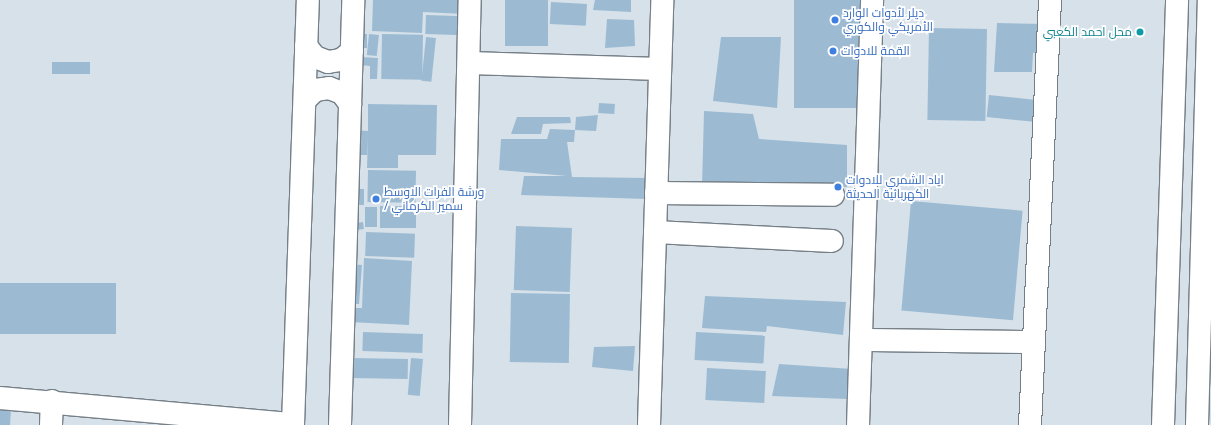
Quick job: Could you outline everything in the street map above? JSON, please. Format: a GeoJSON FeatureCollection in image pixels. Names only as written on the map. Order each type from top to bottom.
{"type":"FeatureCollection","features":[{"type":"Feature","properties":{"kind":"street"},"geometry":{"type":"LineString","coordinates":[[0,398],[52,401],[187,420],[293,425],[308,0]]}},
{"type":"Feature","properties":{"kind":"street"},"geometry":{"type":"LineString","coordinates":[[340,425],[353,0]]}},
{"type":"Feature","properties":{"kind":"street"},"geometry":{"type":"LineString","coordinates":[[460,425],[470,0]]}},
{"type":"Feature","properties":{"kind":"street"},"geometry":{"type":"LineString","coordinates":[[649,425],[662,0]]}},
{"type":"Feature","properties":{"kind":"street"},"geometry":{"type":"LineString","coordinates":[[858,425],[872,0]]}},
{"type":"Feature","properties":{"kind":"street"},"geometry":{"type":"LineString","coordinates":[[1030,425],[1032,342],[1050,0]]}},
{"type":"Feature","properties":{"kind":"street"},"geometry":{"type":"LineString","coordinates":[[1163,425],[1177,0]]}},
{"type":"Feature","properties":{"kind":"street"},"geometry":{"type":"LineString","coordinates":[[1197,425],[1209,0]]}},
{"type":"Feature","properties":{"kind":"street"},"geometry":{"type":"LineString","coordinates":[[306,46],[315,57],[328,62],[341,60],[352,51]]}},
{"type":"Feature","properties":{"kind":"street"},"geometry":{"type":"LineString","coordinates":[[469,63],[660,69]]}},
{"type":"Feature","properties":{"kind":"street"},"geometry":{"type":"LineString","coordinates":[[305,100],[315,90],[329,88],[342,93],[350,104]]}},
{"type":"Feature","properties":{"kind":"street"},"geometry":{"type":"LineString","coordinates":[[656,193],[833,195]]}},
{"type":"Feature","properties":{"kind":"street"},"geometry":{"type":"LineString","coordinates":[[655,232],[832,241]]}},
{"type":"Feature","properties":{"kind":"street"},"geometry":{"type":"LineString","coordinates":[[861,340],[1032,342]]}},
{"type":"Feature","properties":{"kind":"street"},"geometry":{"type":"LineString","coordinates":[[51,425],[52,401]]}},
{"type":"Feature","properties":{"kind":"building"},"geometry":{"type":"Polygon","coordinates":[[[373,0],[465,0],[464,14],[423,12],[422,33],[372,31],[373,0]]]}},
{"type":"Feature","properties":{"kind":"building"},"geometry":{"type":"Polygon","coordinates":[[[505,0],[548,0],[548,46],[505,46],[505,0]]]}},
{"type":"Feature","properties":{"kind":"building"},"geometry":{"type":"Polygon","coordinates":[[[595,0],[631,0],[631,12],[593,10],[595,0]]]}},
{"type":"Feature","properties":{"kind":"building"},"geometry":{"type":"Polygon","coordinates":[[[794,0],[862,0],[862,108],[794,108],[794,0]]]}},
{"type":"Feature","properties":{"kind":"building"},"geometry":{"type":"Polygon","coordinates":[[[551,2],[587,4],[586,26],[550,24],[551,2]]]}},
{"type":"Feature","properties":{"kind":"building"},"geometry":{"type":"Polygon","coordinates":[[[426,15],[464,16],[463,35],[425,34],[426,15]]]}},
{"type":"Feature","properties":{"kind":"building"},"geometry":{"type":"Polygon","coordinates":[[[607,19],[634,20],[635,46],[605,48],[607,19]]]}},
{"type":"Feature","properties":{"kind":"building"},"geometry":{"type":"Polygon","coordinates":[[[997,23],[1045,24],[1043,50],[1033,53],[1032,72],[994,72],[997,23]]]}},
{"type":"Feature","properties":{"kind":"building"},"geometry":{"type":"Polygon","coordinates":[[[929,28],[987,29],[985,121],[927,120],[929,28]]]}},
{"type":"Feature","properties":{"kind":"building"},"geometry":{"type":"Polygon","coordinates":[[[356,34],[367,34],[367,48],[356,48],[356,34]]]}},
{"type":"Feature","properties":{"kind":"building"},"geometry":{"type":"Polygon","coordinates":[[[369,34],[379,35],[377,56],[367,55],[369,34]]]}},
{"type":"Feature","properties":{"kind":"building"},"geometry":{"type":"Polygon","coordinates":[[[382,34],[423,35],[422,80],[381,79],[382,34]]]}},
{"type":"Feature","properties":{"kind":"building"},"geometry":{"type":"Polygon","coordinates":[[[426,37],[436,38],[431,82],[421,81],[426,37]]]}},
{"type":"Feature","properties":{"kind":"building"},"geometry":{"type":"Polygon","coordinates":[[[721,37],[781,37],[777,108],[713,101],[721,37]]]}},
{"type":"Feature","properties":{"kind":"building"},"geometry":{"type":"Polygon","coordinates":[[[360,57],[378,58],[377,79],[370,79],[370,66],[360,65],[360,57]]]}},
{"type":"Feature","properties":{"kind":"building"},"geometry":{"type":"Polygon","coordinates":[[[52,62],[90,62],[90,74],[52,74],[52,62]]]}},
{"type":"Feature","properties":{"kind":"building"},"geometry":{"type":"Polygon","coordinates":[[[989,95],[1039,100],[1036,122],[987,117],[989,95]]]}},
{"type":"Feature","properties":{"kind":"building"},"geometry":{"type":"Polygon","coordinates":[[[599,103],[615,104],[614,114],[598,113],[599,103]]]}},
{"type":"Feature","properties":{"kind":"building"},"geometry":{"type":"Polygon","coordinates":[[[368,104],[437,105],[436,155],[398,155],[398,168],[367,168],[368,136],[367,155],[353,155],[353,130],[368,131],[368,104]]]}},
{"type":"Feature","properties":{"kind":"building"},"geometry":{"type":"Polygon","coordinates":[[[704,111],[753,114],[759,139],[847,145],[847,187],[702,187],[704,111]]]}},
{"type":"Feature","properties":{"kind":"building"},"geometry":{"type":"Polygon","coordinates":[[[598,115],[596,131],[575,130],[576,117],[598,115]]]}},
{"type":"Feature","properties":{"kind":"building"},"geometry":{"type":"Polygon","coordinates":[[[517,117],[570,117],[571,123],[543,124],[541,134],[511,134],[517,117]]]}},
{"type":"Feature","properties":{"kind":"building"},"geometry":{"type":"Polygon","coordinates":[[[550,129],[575,130],[574,142],[567,142],[572,177],[648,178],[647,199],[521,195],[524,176],[567,176],[499,170],[501,139],[547,139],[550,129]]]}},
{"type":"Feature","properties":{"kind":"building"},"geometry":{"type":"Polygon","coordinates":[[[368,170],[416,171],[415,203],[367,202],[368,170]]]}},
{"type":"Feature","properties":{"kind":"building"},"geometry":{"type":"Polygon","coordinates":[[[355,189],[364,189],[364,205],[355,205],[355,189]]]}},
{"type":"Feature","properties":{"kind":"building"},"geometry":{"type":"Polygon","coordinates":[[[911,201],[1023,211],[1013,320],[901,311],[911,201]]]}},
{"type":"Feature","properties":{"kind":"building"},"geometry":{"type":"Polygon","coordinates":[[[380,206],[416,206],[416,228],[380,228],[380,206]]]}},
{"type":"Feature","properties":{"kind":"building"},"geometry":{"type":"Polygon","coordinates":[[[365,207],[377,207],[377,227],[365,227],[365,207]]]}},
{"type":"Feature","properties":{"kind":"building"},"geometry":{"type":"Polygon","coordinates":[[[363,222],[364,229],[354,230],[353,223],[363,222]]]}},
{"type":"Feature","properties":{"kind":"building"},"geometry":{"type":"Polygon","coordinates":[[[516,226],[572,228],[570,292],[514,290],[516,226]]]}},
{"type":"Feature","properties":{"kind":"building"},"geometry":{"type":"Polygon","coordinates":[[[366,232],[415,234],[414,258],[365,256],[366,232]]]}},
{"type":"Feature","properties":{"kind":"building"},"geometry":{"type":"Polygon","coordinates":[[[364,258],[412,261],[409,325],[349,322],[350,308],[362,308],[364,258]]]}},
{"type":"Feature","properties":{"kind":"building"},"geometry":{"type":"Polygon","coordinates":[[[349,264],[362,265],[359,304],[355,304],[356,280],[349,279],[349,264]]]}},
{"type":"Feature","properties":{"kind":"building"},"geometry":{"type":"Polygon","coordinates":[[[0,283],[116,283],[116,334],[0,334],[0,283]]]}},
{"type":"Feature","properties":{"kind":"building"},"geometry":{"type":"Polygon","coordinates":[[[511,293],[570,294],[569,363],[510,362],[511,293]]]}},
{"type":"Feature","properties":{"kind":"building"},"geometry":{"type":"Polygon","coordinates":[[[705,296],[846,302],[843,335],[767,326],[766,332],[702,328],[705,296]]]}},
{"type":"Feature","properties":{"kind":"building"},"geometry":{"type":"Polygon","coordinates":[[[363,332],[423,334],[422,353],[362,351],[363,332]]]}},
{"type":"Feature","properties":{"kind":"building"},"geometry":{"type":"Polygon","coordinates":[[[696,332],[765,336],[763,364],[695,360],[696,332]]]}},
{"type":"Feature","properties":{"kind":"building"},"geometry":{"type":"Polygon","coordinates":[[[635,346],[633,371],[592,367],[594,347],[635,346]]]}},
{"type":"Feature","properties":{"kind":"building"},"geometry":{"type":"Polygon","coordinates":[[[352,358],[408,359],[408,379],[352,378],[352,358]]]}},
{"type":"Feature","properties":{"kind":"building"},"geometry":{"type":"Polygon","coordinates":[[[411,358],[423,359],[420,396],[408,395],[411,358]]]}},
{"type":"Feature","properties":{"kind":"building"},"geometry":{"type":"Polygon","coordinates":[[[779,364],[852,369],[847,399],[772,396],[779,364]]]}},
{"type":"Feature","properties":{"kind":"building"},"geometry":{"type":"Polygon","coordinates":[[[707,368],[766,371],[764,403],[705,400],[707,368]]]}},
{"type":"Feature","properties":{"kind":"building"},"geometry":{"type":"Polygon","coordinates":[[[0,408],[11,409],[10,425],[0,425],[0,408]]]}},
{"type":"Feature","properties":{"kind":"place","name":"ديلر لأدوات الوارد الأمريكي والكوري"},"geometry":{"type":"Point","coordinates":[835,20]}},
{"type":"Feature","properties":{"kind":"place","name":"محل احمد الكعبي"},"geometry":{"type":"Point","coordinates":[1140,32]}},
{"type":"Feature","properties":{"kind":"place","name":"القمة للادوات"},"geometry":{"type":"Point","coordinates":[833,51]}},
{"type":"Feature","properties":{"kind":"place","name":"اياد الشمري للادوات الكهربائية الحديثة"},"geometry":{"type":"Point","coordinates":[838,187]}},
{"type":"Feature","properties":{"kind":"place","name":"ورشة الفرات الاوسط / سمير الكرماني"},"geometry":{"type":"Point","coordinates":[376,199]}}]}
